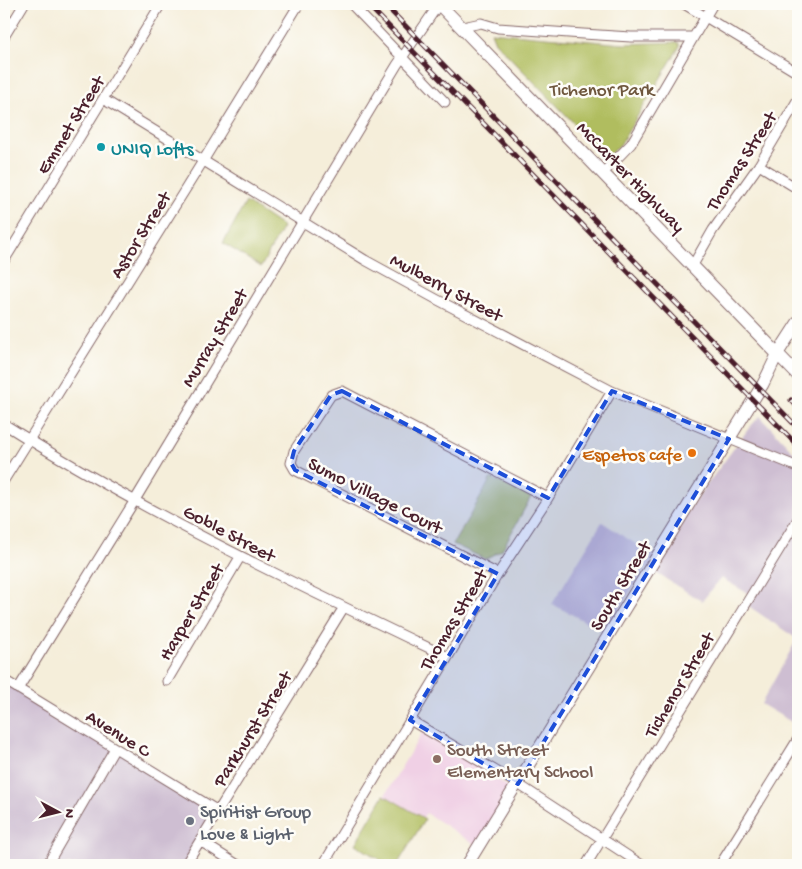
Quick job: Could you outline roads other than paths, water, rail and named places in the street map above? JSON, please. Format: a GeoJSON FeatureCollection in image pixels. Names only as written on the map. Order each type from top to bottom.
{"type":"FeatureCollection","features":[{"type":"Feature","properties":{"kind":"main road","name":"McCarter Highway"},"geometry":{"type":"LineString","coordinates":[[439,4],[798,375]]}},
{"type":"Feature","properties":{"kind":"main road","name":"South Street"},"geometry":{"type":"LineString","coordinates":[[467,865],[762,384],[778,353],[798,322]]}},
{"type":"Feature","properties":{"kind":"street"},"geometry":{"type":"LineString","coordinates":[[4,37],[24,4]]}},
{"type":"Feature","properties":{"kind":"street","name":"Emmet Street"},"geometry":{"type":"LineString","coordinates":[[4,261],[161,4]]}},
{"type":"Feature","properties":{"kind":"street","name":"Astor Street"},"geometry":{"type":"LineString","coordinates":[[4,480],[299,4]]}},
{"type":"Feature","properties":{"kind":"street"},"geometry":{"type":"LineString","coordinates":[[351,4],[445,102]]}},
{"type":"Feature","properties":{"kind":"street","name":"Murray Street"},"geometry":{"type":"LineString","coordinates":[[18,689],[401,57],[439,4]]}},
{"type":"Feature","properties":{"kind":"street"},"geometry":{"type":"LineString","coordinates":[[684,4],[798,73]]}},
{"type":"Feature","properties":{"kind":"street"},"geometry":{"type":"LineString","coordinates":[[603,174],[631,144],[713,4]]}},
{"type":"Feature","properties":{"kind":"street"},"geometry":{"type":"LineString","coordinates":[[463,27],[481,23],[498,28],[631,38],[693,37]]}},
{"type":"Feature","properties":{"kind":"street","name":"Mulberry Street"},"geometry":{"type":"LineString","coordinates":[[103,99],[364,260],[410,285],[612,391],[797,466]]}},
{"type":"Feature","properties":{"kind":"street","name":"Thomas Street"},"geometry":{"type":"LineString","coordinates":[[693,265],[714,230],[759,165],[798,99]]}},
{"type":"Feature","properties":{"kind":"street"},"geometry":{"type":"LineString","coordinates":[[759,165],[798,189]]}},
{"type":"Feature","properties":{"kind":"street","name":"Thomas Street"},"geometry":{"type":"LineString","coordinates":[[323,865],[498,574],[548,498],[612,391]]}},
{"type":"Feature","properties":{"kind":"street","name":"Sumo Village Court"},"geometry":{"type":"LineString","coordinates":[[498,574],[295,470],[291,463],[294,451],[331,396],[342,392],[548,498]]}},
{"type":"Feature","properties":{"kind":"street","name":"Goble Street"},"geometry":{"type":"LineString","coordinates":[[4,424],[134,500],[240,557],[448,657]]}},
{"type":"Feature","properties":{"kind":"street","name":"Tichenor Street"},"geometry":{"type":"LineString","coordinates":[[586,865],[798,519]]}},
{"type":"Feature","properties":{"kind":"street","name":"Harper Street"},"geometry":{"type":"LineString","coordinates":[[167,681],[240,557]]}},
{"type":"Feature","properties":{"kind":"street","name":"Parkhurst Street"},"geometry":{"type":"LineString","coordinates":[[185,865],[344,607]]}},
{"type":"Feature","properties":{"kind":"street","name":"Avenue C"},"geometry":{"type":"LineString","coordinates":[[4,680],[218,812]]}},
{"type":"Feature","properties":{"kind":"street"},"geometry":{"type":"LineString","coordinates":[[410,720],[518,784],[642,865]]}},
{"type":"Feature","properties":{"kind":"street"},"geometry":{"type":"LineString","coordinates":[[720,865],[798,739]]}},
{"type":"Feature","properties":{"kind":"street"},"geometry":{"type":"LineString","coordinates":[[47,865],[115,748]]}},
{"type":"Feature","properties":{"kind":"street"},"geometry":{"type":"LineString","coordinates":[[200,841],[238,865]]}},
{"type":"Feature","properties":{"kind":"railway"},"geometry":{"type":"LineString","coordinates":[[367,4],[798,446]]}},
{"type":"Feature","properties":{"kind":"railway"},"geometry":{"type":"LineString","coordinates":[[384,4],[798,428]]}},
{"type":"Feature","properties":{"kind":"railway"},"geometry":{"type":"LineString","coordinates":[[791,400],[798,407]]}},
{"type":"Feature","properties":{"kind":"place","name":"UNIQ Lofts"},"geometry":{"type":"Point","coordinates":[101,147]}},
{"type":"Feature","properties":{"kind":"place","name":"Espetos cafe"},"geometry":{"type":"Point","coordinates":[692,453]}},
{"type":"Feature","properties":{"kind":"place","name":"South Street Elementary School"},"geometry":{"type":"Point","coordinates":[437,759]}},
{"type":"Feature","properties":{"kind":"place","name":"Spiritist Group Love & Light"},"geometry":{"type":"Point","coordinates":[190,821]}},
{"type":"Feature","properties":{"kind":"park label","name":"Tichenor Park"},"geometry":{"type":"Point","coordinates":[602,88]}}]}
